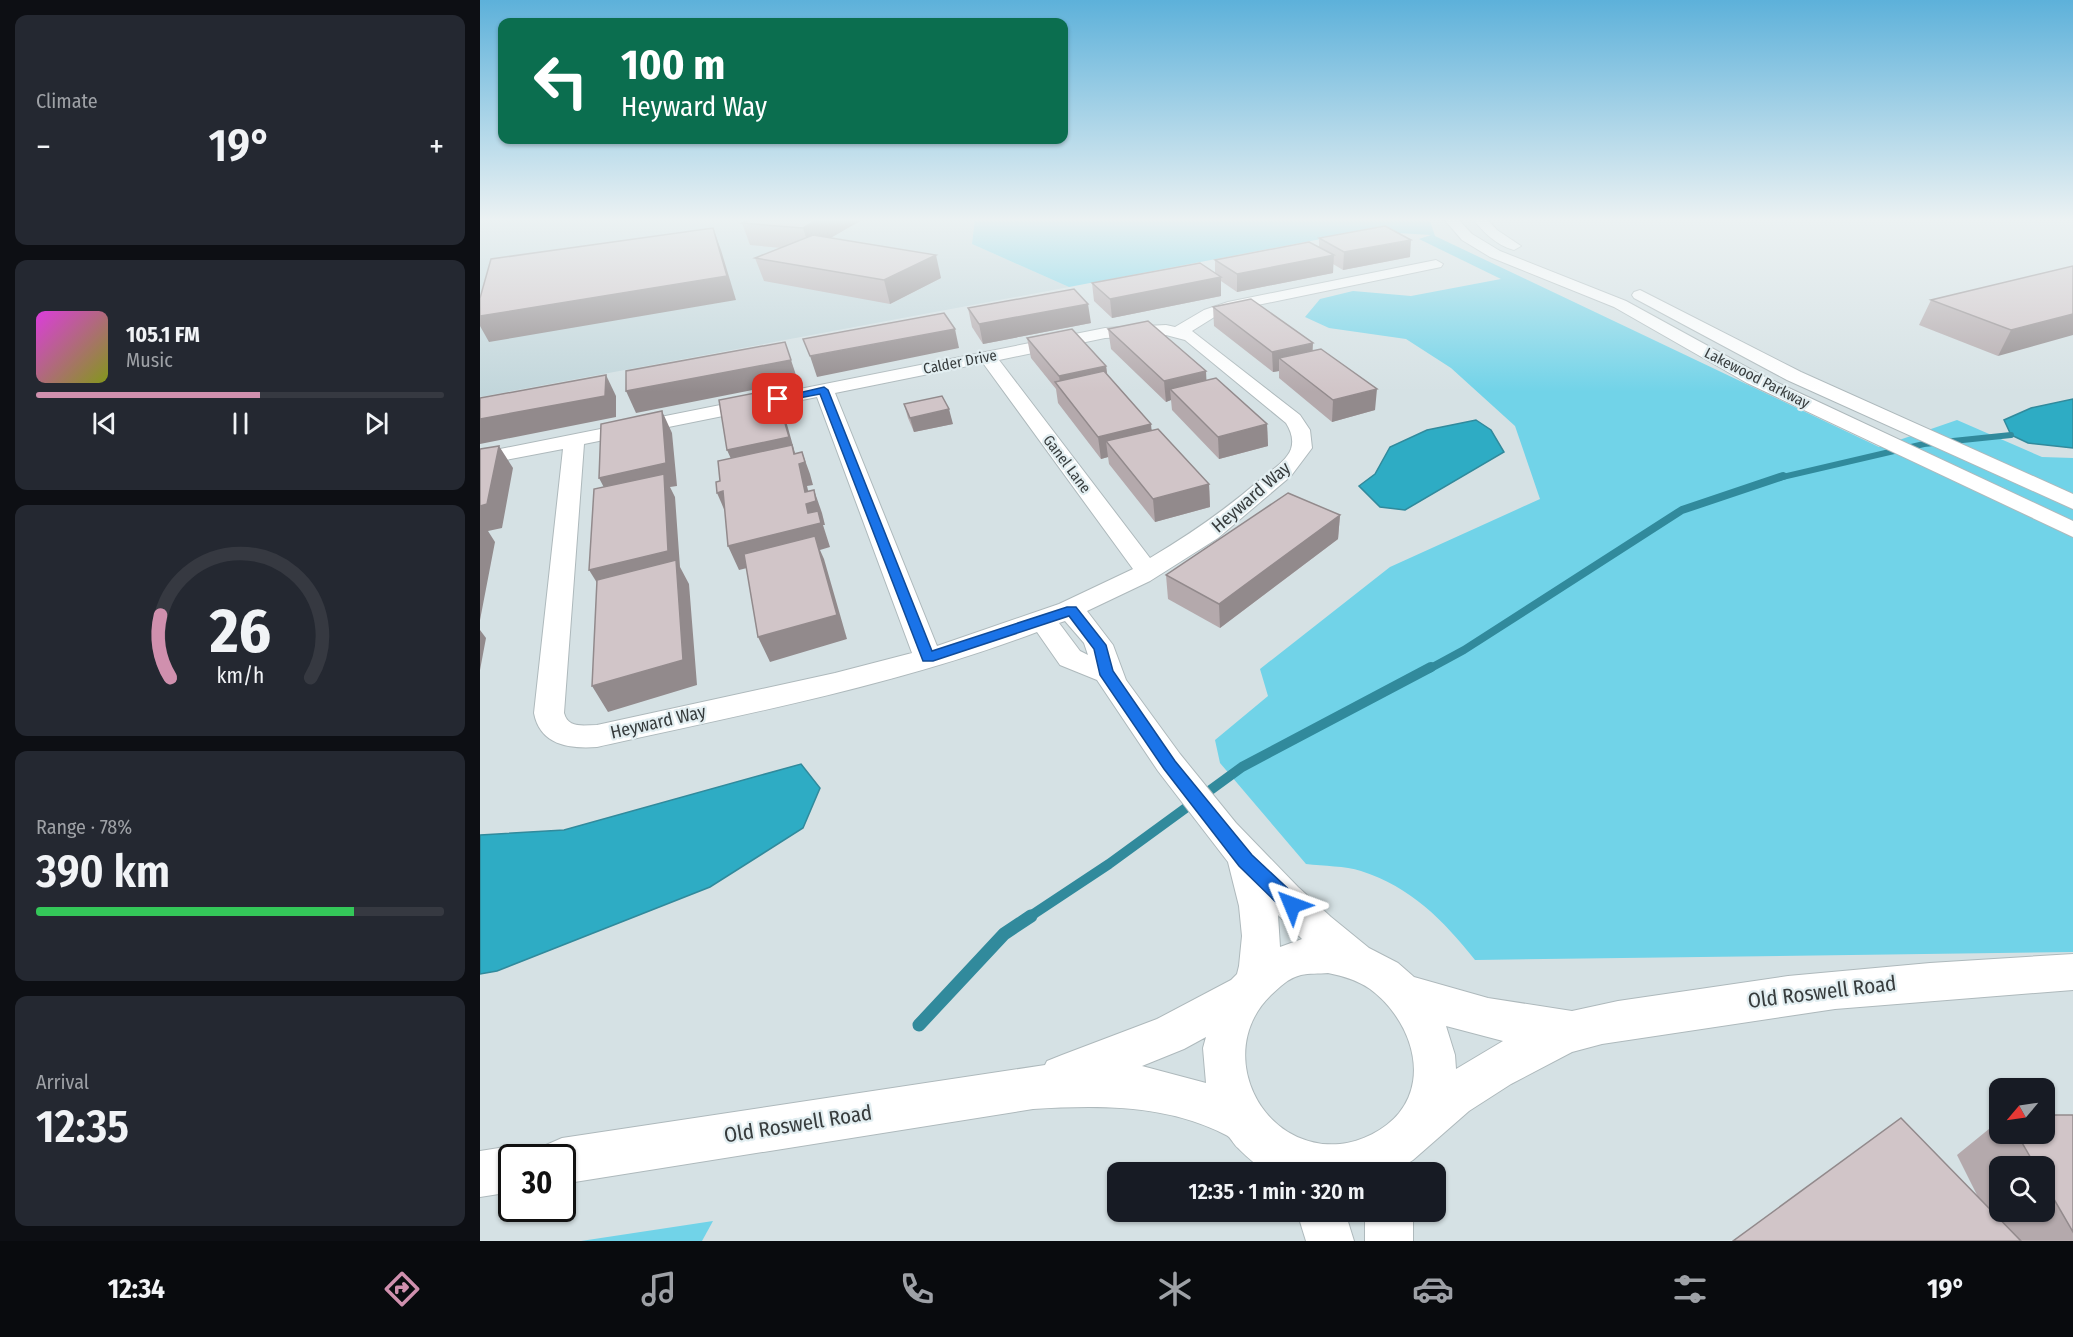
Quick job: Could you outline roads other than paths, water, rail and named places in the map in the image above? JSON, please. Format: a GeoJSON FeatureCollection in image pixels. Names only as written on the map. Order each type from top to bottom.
{"type":"FeatureCollection","features":[{"type":"Feature","properties":{"kind":"street"},"geometry":{"type":"LineString","coordinates":[[1179,332],[1210,313],[1234,305],[1377,276]]}},
{"type":"Feature","properties":{"kind":"street","name":"Lakewood Parkway"},"geometry":{"type":"LineString","coordinates":[[1551,276],[1620,303],[1754,379],[2073,530]]}},
{"type":"Feature","properties":{"kind":"street","name":"Lakewood Parkway"},"geometry":{"type":"LineString","coordinates":[[1590,276],[1654,301],[1794,376],[2073,502]]}},
{"type":"Feature","properties":{"kind":"street","name":"Calder Drive"},"geometry":{"type":"LineString","coordinates":[[480,459],[1116,331],[1179,332]]}},
{"type":"Feature","properties":{"kind":"street","name":"Heyward Way"},"geometry":{"type":"LineString","coordinates":[[574,440],[549,713],[550,724],[559,733],[576,737],[597,736],[928,658],[1071,610],[1147,571],[1211,533],[1232,517],[1293,461],[1305,444],[1304,435],[1293,419],[1199,341],[1179,332]]}},
{"type":"Feature","properties":{"kind":"street","name":"Ganel Lane"},"geometry":{"type":"LineString","coordinates":[[988,357],[1147,571]]}},
{"type":"Feature","properties":{"kind":"street"},"geometry":{"type":"LineString","coordinates":[[824,390],[928,658]]}},
{"type":"Feature","properties":{"kind":"street"},"geometry":{"type":"LineString","coordinates":[[1071,610],[1101,648],[1105,672],[1169,765],[1245,861],[1354,960]]}},
{"type":"Feature","properties":{"kind":"street"},"geometry":{"type":"LineString","coordinates":[[1043,621],[1070,658],[1105,672]]}},
{"type":"Feature","properties":{"kind":"street"},"geometry":{"type":"LineString","coordinates":[[1245,861],[1262,932],[1261,962],[1250,987]]}},
{"type":"Feature","properties":{"kind":"street","name":"Old Roswell Road"},"geometry":{"type":"LineString","coordinates":[[1033,1087],[1169,1035],[1250,987],[1277,966],[1302,957],[1328,955],[1354,960],[1383,973],[1407,994],[1426,1023],[1434,1058],[1431,1093],[1405,1146]]}},
{"type":"Feature","properties":{"kind":"street","name":"Old Roswell Road"},"geometry":{"type":"LineString","coordinates":[[1407,994],[1478,1017],[1522,1027],[1574,1031],[1753,999],[1901,982],[2073,972]]}},
{"type":"Feature","properties":{"kind":"street","name":"Old Roswell Road"},"geometry":{"type":"LineString","coordinates":[[1250,987],[1231,1015],[1224,1040],[1223,1058],[1229,1094],[1242,1119],[1265,1144],[1292,1162]]}},
{"type":"Feature","properties":{"kind":"street","name":"Old Roswell Road"},"geometry":{"type":"LineString","coordinates":[[1366,1162],[1405,1146],[1453,1096],[1493,1071],[1574,1031]]}},
{"type":"Feature","properties":{"kind":"street","name":"Old Roswell Road"},"geometry":{"type":"LineString","coordinates":[[576,1159],[1033,1087],[1095,1082],[1152,1087],[1198,1100],[1242,1119]]}},
{"type":"Feature","properties":{"kind":"street"},"geometry":{"type":"LineString","coordinates":[[480,1174],[498,1171]]}},
{"type":"Feature","properties":{"kind":"street"},"geometry":{"type":"LineString","coordinates":[[1324,1222],[1330,1241]]}},
{"type":"Feature","properties":{"kind":"street"},"geometry":{"type":"LineString","coordinates":[[1389,1222],[1389,1241]]}},
{"type":"Feature","properties":{"kind":"waterway"},"geometry":{"type":"LineString","coordinates":[[1778,478],[1924,444],[2011,435]]}},
{"type":"Feature","properties":{"kind":"waterway"},"geometry":{"type":"LineString","coordinates":[[1429,669],[1464,650],[1682,510],[1783,476]]}},
{"type":"Feature","properties":{"kind":"waterway"},"geometry":{"type":"LineString","coordinates":[[1029,917],[1109,864],[1242,767],[1431,667]]}},
{"type":"Feature","properties":{"kind":"waterway"},"geometry":{"type":"LineString","coordinates":[[919,1025],[1004,934],[1031,916]]}}]}
